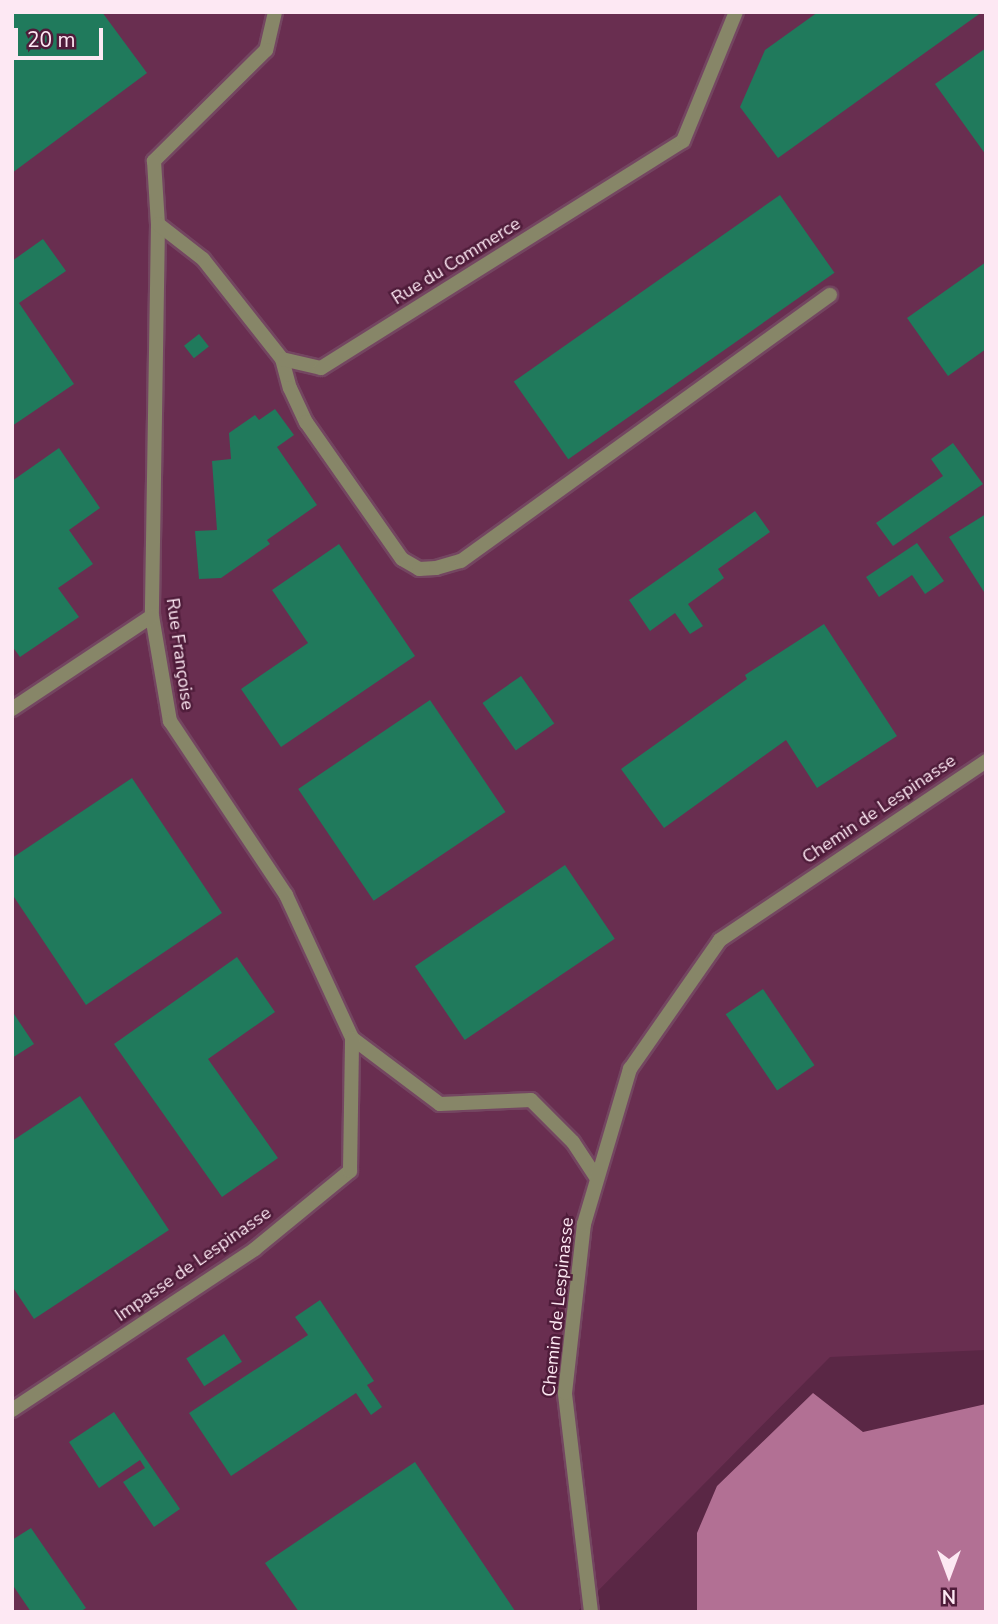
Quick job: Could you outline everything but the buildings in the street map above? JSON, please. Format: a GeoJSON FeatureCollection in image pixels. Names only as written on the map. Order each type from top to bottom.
{"type":"FeatureCollection","features":[{"type":"Feature","properties":{"kind":"street","name":"Rue Françoise"},"geometry":{"type":"LineString","coordinates":[[275,12],[266,50],[154,161],[158,224],[152,616],[170,721],[286,895],[352,1038],[440,1104],[531,1100],[573,1142],[596,1177]]}},
{"type":"Feature","properties":{"kind":"street","name":"Rue du Commerce"},"geometry":{"type":"LineString","coordinates":[[282,359],[321,368],[683,141],[736,12]]}},
{"type":"Feature","properties":{"kind":"street"},"geometry":{"type":"LineString","coordinates":[[158,224],[203,259],[282,359],[289,388],[306,422],[402,559],[419,569],[436,568],[461,561],[830,295]]}},
{"type":"Feature","properties":{"kind":"street"},"geometry":{"type":"LineString","coordinates":[[12,709],[152,616]]}},
{"type":"Feature","properties":{"kind":"street","name":"Chemin de Lespinasse"},"geometry":{"type":"LineString","coordinates":[[591,1612],[565,1393],[584,1224],[630,1069],[720,940],[986,761]]}},
{"type":"Feature","properties":{"kind":"street","name":"Impasse de Lespinasse"},"geometry":{"type":"LineString","coordinates":[[12,1410],[255,1249],[350,1171],[352,1038]]}},
{"type":"Feature","properties":{"kind":"shaded area"},"geometry":{"type":"Polygon","coordinates":[[[12,12],[986,12],[986,1350],[830,1357],[577,1612],[12,1612],[12,12]]]}},
{"type":"Feature","properties":{"kind":"shaded area"},"geometry":{"type":"Polygon","coordinates":[[[813,1393],[863,1432],[986,1404],[986,1612],[697,1612],[697,1533],[717,1486],[813,1393]]]}}]}
